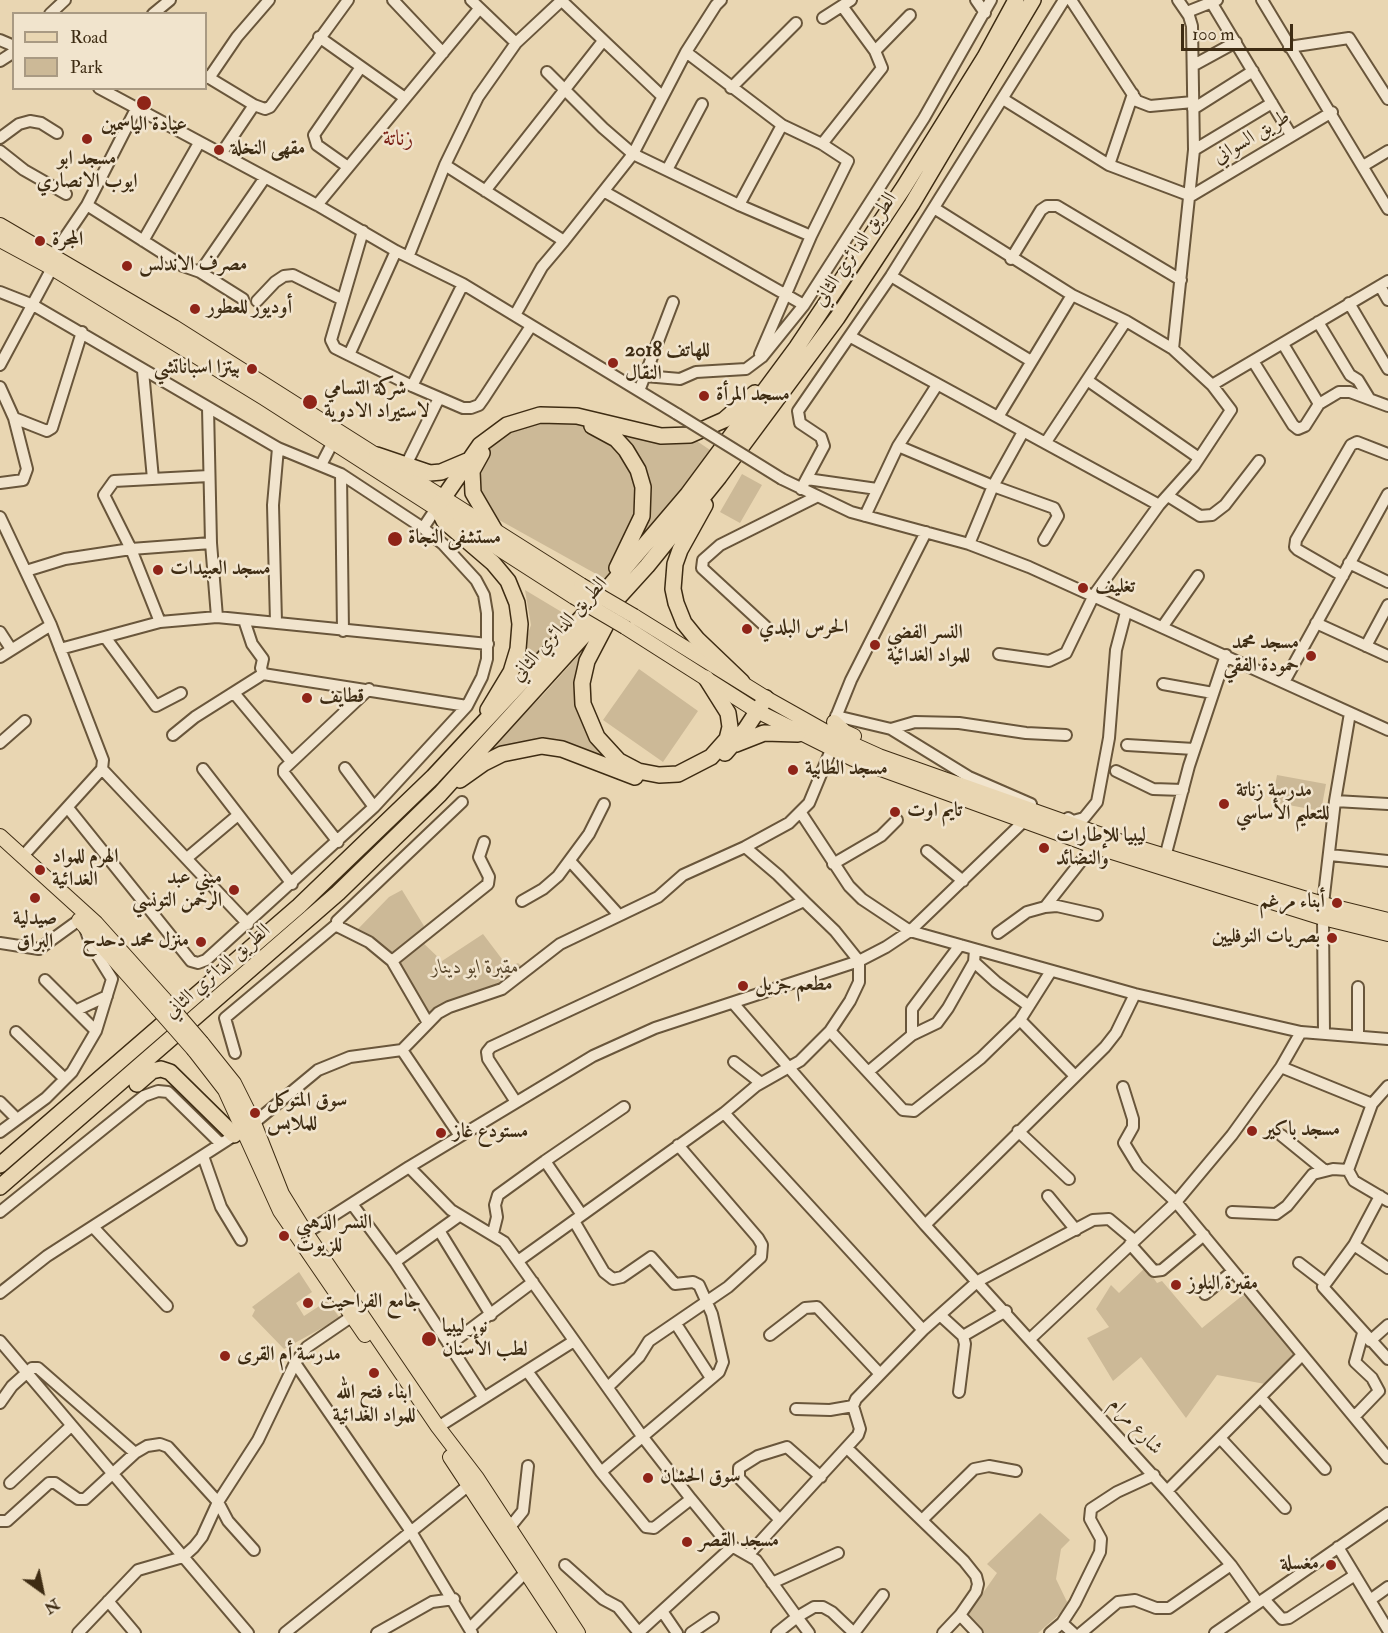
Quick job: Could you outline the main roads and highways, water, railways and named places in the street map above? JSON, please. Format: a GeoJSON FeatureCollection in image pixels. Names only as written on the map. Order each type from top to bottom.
{"type":"FeatureCollection","features":[{"type":"Feature","properties":{"kind":"highway","name":"الطريق الدائري الثاني"},"geometry":{"type":"LineString","coordinates":[[0,1165],[249,951],[433,777],[596,602],[688,494],[781,369],[904,187],[985,57],[1016,0]]}},
{"type":"Feature","properties":{"kind":"highway","name":"الطريق الدائري الثاني"},"geometry":{"type":"LineString","coordinates":[[0,1187],[288,939],[440,794],[647,566],[719,477],[837,318],[881,252],[973,103],[1033,0]]}},
{"type":"Feature","properties":{"kind":"highway"},"geometry":{"type":"LineString","coordinates":[[433,777],[456,744],[489,708],[511,672],[518,649],[520,624],[517,603],[508,581],[494,563],[444,521],[440,502],[467,461],[495,432],[523,419],[540,416],[577,416],[661,436],[697,433],[724,420],[781,369]]}},
{"type":"Feature","properties":{"kind":"highway"},"geometry":{"type":"LineString","coordinates":[[494,529],[477,501],[472,482],[477,460],[498,437],[525,425],[560,420],[583,423],[601,429],[616,439],[638,470],[644,501],[637,530],[596,602]]}},
{"type":"Feature","properties":{"kind":"highway"},"geometry":{"type":"LineString","coordinates":[[376,455],[430,472],[441,472],[467,461]]}},
{"type":"Feature","properties":{"kind":"highway"},"geometry":{"type":"LineString","coordinates":[[719,477],[680,550],[673,589],[680,614],[688,629],[742,682]]}},
{"type":"Feature","properties":{"kind":"highway"},"geometry":{"type":"LineString","coordinates":[[647,566],[603,628],[587,661],[582,683],[583,704],[597,737],[619,761],[638,771],[659,775],[678,774],[697,767],[721,748],[727,740],[730,727],[728,714],[706,678]]}},
{"type":"Feature","properties":{"kind":"highway"},"geometry":{"type":"LineString","coordinates":[[734,745],[766,698]]}},
{"type":"Feature","properties":{"kind":"highway"},"geometry":{"type":"LineString","coordinates":[[440,794],[484,763],[521,748],[542,746],[562,749],[628,776],[651,781],[677,780],[700,772],[734,745],[756,735],[776,732],[798,734]]}},
{"type":"Feature","properties":{"kind":"highway"},"geometry":{"type":"LineString","coordinates":[[65,1132],[84,1126],[148,1072],[161,1069],[170,1072],[244,1129]]}},
{"type":"Feature","properties":{"kind":"main road"},"geometry":{"type":"LineString","coordinates":[[0,225],[53,262],[333,442],[440,502],[494,529],[577,591]]}},
{"type":"Feature","properties":{"kind":"main road"},"geometry":{"type":"LineString","coordinates":[[0,240],[53,262],[376,455],[440,502],[577,591],[742,682],[766,698],[833,724],[879,756],[1137,854],[1323,911],[1388,920]]}},
{"type":"Feature","properties":{"kind":"main road"},"geometry":{"type":"LineString","coordinates":[[629,621],[706,678],[757,711],[831,750],[1022,823],[1093,846],[1137,854],[1165,856],[1388,934]]}},
{"type":"Feature","properties":{"kind":"main road"},"geometry":{"type":"LineString","coordinates":[[0,836],[96,923],[161,1004]]}},
{"type":"Feature","properties":{"kind":"main road"},"geometry":{"type":"LineString","coordinates":[[0,848],[82,922],[198,1046],[225,1090],[280,1211],[351,1317],[395,1370],[510,1527],[578,1633]]}},
{"type":"Feature","properties":{"kind":"main road"},"geometry":{"type":"LineString","coordinates":[[244,1129],[306,1233],[566,1633]]}},
{"type":"Feature","properties":{"kind":"place","name":"عيادة الياسمين"},"geometry":{"type":"Point","coordinates":[144,103]}},
{"type":"Feature","properties":{"kind":"place","name":"مسجد ابو ايوب الانصاري"},"geometry":{"type":"Point","coordinates":[87,139]}},
{"type":"Feature","properties":{"kind":"place","name":"مقهى النخلة"},"geometry":{"type":"Point","coordinates":[219,150]}},
{"type":"Feature","properties":{"kind":"place","name":"المجرة"},"geometry":{"type":"Point","coordinates":[40,241]}},
{"type":"Feature","properties":{"kind":"place","name":"مصرف الاندلس"},"geometry":{"type":"Point","coordinates":[127,266]}},
{"type":"Feature","properties":{"kind":"place","name":"أوديور للعطور"},"geometry":{"type":"Point","coordinates":[195,309]}},
{"type":"Feature","properties":{"kind":"place","name":"2018 للهاتف النقال"},"geometry":{"type":"Point","coordinates":[613,363]}},
{"type":"Feature","properties":{"kind":"place","name":"بيتزا اسباناتشي"},"geometry":{"type":"Point","coordinates":[252,369]}},
{"type":"Feature","properties":{"kind":"place","name":"مسجد المرأة"},"geometry":{"type":"Point","coordinates":[704,396]}},
{"type":"Feature","properties":{"kind":"place","name":"شركة التسامي لاستيراد الادوية"},"geometry":{"type":"Point","coordinates":[310,402]}},
{"type":"Feature","properties":{"kind":"place","name":"مستشفى النجاة"},"geometry":{"type":"Point","coordinates":[395,539]}},
{"type":"Feature","properties":{"kind":"place","name":"مسجد العبيدات"},"geometry":{"type":"Point","coordinates":[158,570]}},
{"type":"Feature","properties":{"kind":"place","name":"تغليف"},"geometry":{"type":"Point","coordinates":[1083,588]}},
{"type":"Feature","properties":{"kind":"place","name":"الحرس البلدي"},"geometry":{"type":"Point","coordinates":[747,629]}},
{"type":"Feature","properties":{"kind":"place","name":"النسر الفضي للمواد الغدائية"},"geometry":{"type":"Point","coordinates":[875,645]}},
{"type":"Feature","properties":{"kind":"place","name":"مسجد محمد حمودة الفقي"},"geometry":{"type":"Point","coordinates":[1311,656]}},
{"type":"Feature","properties":{"kind":"place","name":"قطايف"},"geometry":{"type":"Point","coordinates":[307,698]}},
{"type":"Feature","properties":{"kind":"place","name":"مسجد الطابية"},"geometry":{"type":"Point","coordinates":[793,770]}},
{"type":"Feature","properties":{"kind":"place","name":"مدرسة زناتة للتعليم الأساسي"},"geometry":{"type":"Point","coordinates":[1224,804]}},
{"type":"Feature","properties":{"kind":"place","name":"تايم اوت"},"geometry":{"type":"Point","coordinates":[895,812]}},
{"type":"Feature","properties":{"kind":"place","name":"ليبيا للإطارات والنضائد"},"geometry":{"type":"Point","coordinates":[1044,848]}},
{"type":"Feature","properties":{"kind":"place","name":"الهرم للمواد الغدائية"},"geometry":{"type":"Point","coordinates":[40,870]}},
{"type":"Feature","properties":{"kind":"place","name":"مبني عبد الرحمن التونسي"},"geometry":{"type":"Point","coordinates":[234,890]}},
{"type":"Feature","properties":{"kind":"place","name":"صيدلية البراق"},"geometry":{"type":"Point","coordinates":[35,898]}},
{"type":"Feature","properties":{"kind":"place","name":"أبناء مرغم"},"geometry":{"type":"Point","coordinates":[1337,903]}},
{"type":"Feature","properties":{"kind":"place","name":"بصريات النوفليين"},"geometry":{"type":"Point","coordinates":[1332,938]}},
{"type":"Feature","properties":{"kind":"place","name":"منزل محمد دحدح"},"geometry":{"type":"Point","coordinates":[201,942]}},
{"type":"Feature","properties":{"kind":"place","name":"مطعم جزيل"},"geometry":{"type":"Point","coordinates":[743,986]}},
{"type":"Feature","properties":{"kind":"place","name":"سوق المتوكل للملابس"},"geometry":{"type":"Point","coordinates":[255,1113]}},
{"type":"Feature","properties":{"kind":"place","name":"مسجد باكير"},"geometry":{"type":"Point","coordinates":[1252,1131]}},
{"type":"Feature","properties":{"kind":"place","name":"مستودع غاز"},"geometry":{"type":"Point","coordinates":[441,1133]}},
{"type":"Feature","properties":{"kind":"place","name":"النسر الذهبي للزيوت"},"geometry":{"type":"Point","coordinates":[284,1236]}},
{"type":"Feature","properties":{"kind":"place","name":"مقبرة البلوز"},"geometry":{"type":"Point","coordinates":[1176,1285]}},
{"type":"Feature","properties":{"kind":"place","name":"جامع الفراحيت"},"geometry":{"type":"Point","coordinates":[308,1303]}},
{"type":"Feature","properties":{"kind":"place","name":"نور ليبيا لطب الأسنان"},"geometry":{"type":"Point","coordinates":[429,1339]}},
{"type":"Feature","properties":{"kind":"place","name":"مدرسة أم القرى"},"geometry":{"type":"Point","coordinates":[225,1356]}},
{"type":"Feature","properties":{"kind":"place","name":"ابناء فتح الله للمواد الغدائية"},"geometry":{"type":"Point","coordinates":[374,1373]}},
{"type":"Feature","properties":{"kind":"place","name":"سوق الحشان"},"geometry":{"type":"Point","coordinates":[648,1478]}},
{"type":"Feature","properties":{"kind":"place","name":"مسجد القصر"},"geometry":{"type":"Point","coordinates":[687,1542]}},
{"type":"Feature","properties":{"kind":"place","name":"مغسلة"},"geometry":{"type":"Point","coordinates":[1331,1565]}},
{"type":"Feature","properties":{"kind":"district","name":"زناتة"},"geometry":{"type":"Point","coordinates":[398,140]}},
{"type":"Feature","properties":{"kind":"park label","name":"مقبرة ابو دينار"},"geometry":{"type":"Point","coordinates":[475,969]}}]}
